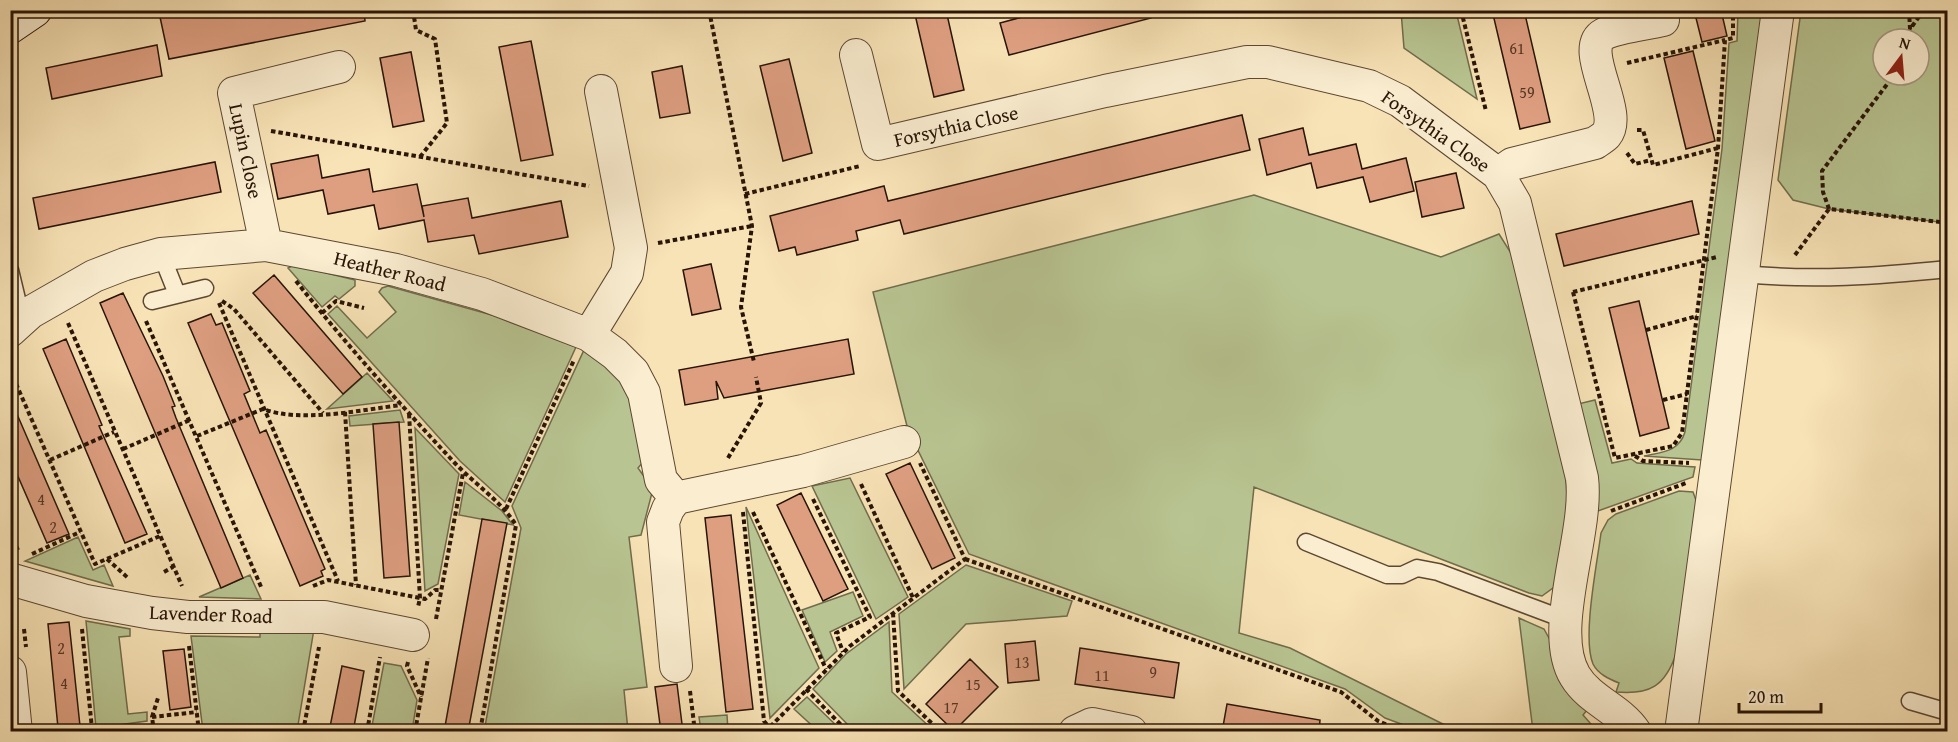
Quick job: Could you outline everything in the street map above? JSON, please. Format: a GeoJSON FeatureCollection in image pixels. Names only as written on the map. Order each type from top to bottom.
{"type":"FeatureCollection","features":[{"type":"Feature","properties":{"kind":"street"},"geometry":{"type":"LineString","coordinates":[[10,27],[35,10]]}},
{"type":"Feature","properties":{"kind":"street"},"geometry":{"type":"LineString","coordinates":[[1681,732],[1778,10]]}},
{"type":"Feature","properties":{"kind":"street"},"geometry":{"type":"LineString","coordinates":[[1498,174],[1512,164],[1595,143],[1606,135],[1610,124],[1608,105],[1596,56],[1596,44],[1604,34],[1663,20]]}},
{"type":"Feature","properties":{"kind":"street","name":"Forsythia Close"},"geometry":{"type":"LineString","coordinates":[[856,55],[878,144],[1105,91],[1247,62],[1268,62],[1368,86],[1400,101],[1498,174],[1515,203],[1582,478],[1584,499],[1582,522],[1566,620],[1566,650],[1575,676],[1594,699],[1629,722],[1635,732]]}},
{"type":"Feature","properties":{"kind":"street","name":"Lupin Close"},"geometry":{"type":"LineString","coordinates":[[276,247],[241,126],[234,93],[339,66]]}},
{"type":"Feature","properties":{"kind":"street"},"geometry":{"type":"LineString","coordinates":[[589,335],[627,273],[631,248],[601,91]]}},
{"type":"Feature","properties":{"kind":"street","name":"Heather Road"},"geometry":{"type":"LineString","coordinates":[[16,326],[31,312],[94,276],[161,254],[208,248],[276,247],[396,270],[472,291],[589,335],[633,372],[644,393],[661,480],[676,498]]}},
{"type":"Feature","properties":{"kind":"street"},"geometry":{"type":"LineString","coordinates":[[676,666],[663,522],[676,498],[741,492],[904,442]]}},
{"type":"Feature","properties":{"kind":"street","name":"Lavender Road"},"geometry":{"type":"LineString","coordinates":[[12,584],[152,613],[188,616],[324,617],[426,637]]}},
{"type":"Feature","properties":{"kind":"street"},"geometry":{"type":"LineString","coordinates":[[10,672],[16,732]]}},
{"type":"Feature","properties":{"kind":"street"},"geometry":{"type":"LineString","coordinates":[[1076,732],[1092,724],[1131,732]]}},
{"type":"Feature","properties":{"kind":"lane"},"geometry":{"type":"LineString","coordinates":[[161,254],[177,294]]}},
{"type":"Feature","properties":{"kind":"lane"},"geometry":{"type":"LineString","coordinates":[[1744,274],[1793,279],[1848,278],[1947,269]]}},
{"type":"Feature","properties":{"kind":"lane"},"geometry":{"type":"LineString","coordinates":[[10,270],[16,326]]}},
{"type":"Feature","properties":{"kind":"lane"},"geometry":{"type":"LineString","coordinates":[[152,301],[205,288]]}},
{"type":"Feature","properties":{"kind":"lane"},"geometry":{"type":"LineString","coordinates":[[1306,542],[1387,575],[1402,575],[1417,568],[1438,572],[1566,620]]}},
{"type":"Feature","properties":{"kind":"lane"},"geometry":{"type":"LineString","coordinates":[[1910,701],[1947,712]]}},
{"type":"Feature","properties":{"kind":"path"},"geometry":{"type":"LineString","coordinates":[[413,10],[416,30],[435,39],[447,123],[420,157]]}},
{"type":"Feature","properties":{"kind":"path"},"geometry":{"type":"LineString","coordinates":[[709,10],[752,226],[741,308],[754,362]]}},
{"type":"Feature","properties":{"kind":"path"},"geometry":{"type":"LineString","coordinates":[[1461,10],[1485,111]]}},
{"type":"Feature","properties":{"kind":"path"},"geometry":{"type":"LineString","coordinates":[[1631,62],[1733,38],[1733,10]]}},
{"type":"Feature","properties":{"kind":"path"},"geometry":{"type":"LineString","coordinates":[[1909,10],[1910,27]]}},
{"type":"Feature","properties":{"kind":"path"},"geometry":{"type":"LineString","coordinates":[[1911,27],[1924,10]]}},
{"type":"Feature","properties":{"kind":"path"},"geometry":{"type":"LineString","coordinates":[[1573,292],[1615,458],[1634,455],[1677,442],[1682,433],[1718,148],[1725,40]]}},
{"type":"Feature","properties":{"kind":"path"},"geometry":{"type":"LineString","coordinates":[[1829,209],[1823,192],[1822,171],[1885,87]]}},
{"type":"Feature","properties":{"kind":"path"},"geometry":{"type":"LineString","coordinates":[[241,126],[621,191]]}},
{"type":"Feature","properties":{"kind":"path"},"geometry":{"type":"LineString","coordinates":[[1644,130],[1653,165],[1718,148]]}},
{"type":"Feature","properties":{"kind":"path"},"geometry":{"type":"LineString","coordinates":[[746,194],[882,161],[878,144]]}},
{"type":"Feature","properties":{"kind":"path"},"geometry":{"type":"LineString","coordinates":[[1635,164],[1651,160]]}},
{"type":"Feature","properties":{"kind":"path"},"geometry":{"type":"LineString","coordinates":[[1829,209],[1947,223]]}},
{"type":"Feature","properties":{"kind":"path"},"geometry":{"type":"LineString","coordinates":[[1793,279],[1793,257],[1829,209]]}},
{"type":"Feature","properties":{"kind":"path"},"geometry":{"type":"LineString","coordinates":[[631,248],[752,226]]}},
{"type":"Feature","properties":{"kind":"path"},"geometry":{"type":"LineString","coordinates":[[276,247],[284,266],[408,414],[463,473],[506,509],[516,525],[480,732]]}},
{"type":"Feature","properties":{"kind":"path"},"geometry":{"type":"LineString","coordinates":[[1540,300],[1704,260]]}},
{"type":"Feature","properties":{"kind":"path"},"geometry":{"type":"LineString","coordinates":[[324,413],[234,309],[217,297],[338,581]]}},
{"type":"Feature","properties":{"kind":"path"},"geometry":{"type":"LineString","coordinates":[[55,299],[189,603],[187,632],[199,732]]}},
{"type":"Feature","properties":{"kind":"path"},"geometry":{"type":"LineString","coordinates":[[322,313],[336,301],[364,308]]}},
{"type":"Feature","properties":{"kind":"path"},"geometry":{"type":"LineString","coordinates":[[1646,330],[1696,316]]}},
{"type":"Feature","properties":{"kind":"path"},"geometry":{"type":"LineString","coordinates":[[145,319],[263,592]]}},
{"type":"Feature","properties":{"kind":"path"},"geometry":{"type":"LineString","coordinates":[[506,509],[580,348],[589,335]]}},
{"type":"Feature","properties":{"kind":"path"},"geometry":{"type":"LineString","coordinates":[[10,370],[95,564],[160,536]]}},
{"type":"Feature","properties":{"kind":"path"},"geometry":{"type":"LineString","coordinates":[[756,377],[761,403],[727,460],[730,474],[741,492],[826,669]]}},
{"type":"Feature","properties":{"kind":"path"},"geometry":{"type":"LineString","coordinates":[[1663,400],[1687,394]]}},
{"type":"Feature","properties":{"kind":"path"},"geometry":{"type":"LineString","coordinates":[[197,436],[263,408],[276,414],[324,413],[401,405]]}},
{"type":"Feature","properties":{"kind":"path"},"geometry":{"type":"LineString","coordinates":[[345,412],[356,585]]}},
{"type":"Feature","properties":{"kind":"path"},"geometry":{"type":"LineString","coordinates":[[408,414],[420,598]]}},
{"type":"Feature","properties":{"kind":"path"},"geometry":{"type":"LineString","coordinates":[[123,449],[190,420]]}},
{"type":"Feature","properties":{"kind":"path"},"geometry":{"type":"LineString","coordinates":[[50,460],[114,432]]}},
{"type":"Feature","properties":{"kind":"path"},"geometry":{"type":"LineString","coordinates":[[904,442],[916,455],[965,559],[1341,692],[1378,721],[1404,732]]}},
{"type":"Feature","properties":{"kind":"path"},"geometry":{"type":"LineString","coordinates":[[1634,455],[1643,461],[1700,464]]}},
{"type":"Feature","properties":{"kind":"path"},"geometry":{"type":"LineString","coordinates":[[851,457],[913,598]]}},
{"type":"Feature","properties":{"kind":"path"},"geometry":{"type":"LineString","coordinates":[[415,732],[421,697],[426,637],[441,590],[463,473]]}},
{"type":"Feature","properties":{"kind":"path"},"geometry":{"type":"LineString","coordinates":[[1582,522],[1688,483],[1696,484]]}},
{"type":"Feature","properties":{"kind":"path"},"geometry":{"type":"LineString","coordinates":[[741,492],[764,720],[767,730],[843,652],[965,559]]}},
{"type":"Feature","properties":{"kind":"path"},"geometry":{"type":"LineString","coordinates":[[811,494],[870,617],[836,633],[843,652]]}},
{"type":"Feature","properties":{"kind":"path"},"geometry":{"type":"LineString","coordinates":[[10,532],[21,558],[80,532]]}},
{"type":"Feature","properties":{"kind":"path"},"geometry":{"type":"LineString","coordinates":[[107,559],[136,585]]}},
{"type":"Feature","properties":{"kind":"path"},"geometry":{"type":"LineString","coordinates":[[164,572],[173,567]]}},
{"type":"Feature","properties":{"kind":"path"},"geometry":{"type":"LineString","coordinates":[[309,587],[328,580],[338,581],[425,599],[435,590],[441,590]]}},
{"type":"Feature","properties":{"kind":"path"},"geometry":{"type":"LineString","coordinates":[[75,732],[92,729],[81,621],[86,601]]}},
{"type":"Feature","properties":{"kind":"path"},"geometry":{"type":"LineString","coordinates":[[893,613],[898,691],[941,732]]}},
{"type":"Feature","properties":{"kind":"path"},"geometry":{"type":"LineString","coordinates":[[303,732],[320,643]]}},
{"type":"Feature","properties":{"kind":"path"},"geometry":{"type":"LineString","coordinates":[[367,732],[379,662]]}},
{"type":"Feature","properties":{"kind":"path"},"geometry":{"type":"LineString","coordinates":[[407,666],[421,697]]}},
{"type":"Feature","properties":{"kind":"path"},"geometry":{"type":"LineString","coordinates":[[676,666],[688,680],[695,732]]}},
{"type":"Feature","properties":{"kind":"path"},"geometry":{"type":"LineString","coordinates":[[806,689],[848,732]]}},
{"type":"Feature","properties":{"kind":"path"},"geometry":{"type":"LineString","coordinates":[[154,732],[153,717],[158,698]]}},
{"type":"Feature","properties":{"kind":"path"},"geometry":{"type":"LineString","coordinates":[[153,717],[197,712]]}},
{"type":"Feature","properties":{"kind":"green space"},"geometry":{"type":"Polygon","coordinates":[[[1401,11],[1456,11],[1477,99],[1404,48],[1401,11]]]}},
{"type":"Feature","properties":{"kind":"green space"},"geometry":{"type":"Polygon","coordinates":[[[1738,11],[1762,11],[1702,460],[1644,456],[1669,450],[1679,444],[1685,432],[1722,149],[1729,43],[1737,41],[1738,11]]]}},
{"type":"Feature","properties":{"kind":"green space"},"geometry":{"type":"Polygon","coordinates":[[[1801,11],[1947,11],[1947,223],[1829,209],[1793,200],[1778,180],[1801,11]]]}},
{"type":"Feature","properties":{"kind":"green space"},"geometry":{"type":"Polygon","coordinates":[[[1254,195],[1441,257],[1499,234],[1514,258],[1566,477],[1568,517],[1557,585],[1542,596],[1529,593],[1254,487],[1239,633],[1290,648],[1457,731],[1420,731],[1385,718],[1345,689],[969,554],[908,430],[873,292],[1254,195]]]}},
{"type":"Feature","properties":{"kind":"green space"},"geometry":{"type":"Polygon","coordinates":[[[294,265],[355,280],[355,286],[339,299],[335,296],[322,307],[288,268],[294,265]]]}},
{"type":"Feature","properties":{"kind":"green space"},"geometry":{"type":"Polygon","coordinates":[[[388,286],[499,317],[576,347],[505,502],[460,461],[328,314],[337,306],[367,338],[396,312],[379,292],[388,286]]]}},
{"type":"Feature","properties":{"kind":"green space"},"geometry":{"type":"Polygon","coordinates":[[[584,350],[633,387],[643,462],[638,468],[653,489],[641,535],[629,537],[647,687],[624,690],[628,731],[484,732],[521,528],[512,506],[584,350]]]}},
{"type":"Feature","properties":{"kind":"green space"},"geometry":{"type":"Polygon","coordinates":[[[367,373],[393,401],[327,409],[367,373]]]}},
{"type":"Feature","properties":{"kind":"green space"},"geometry":{"type":"Polygon","coordinates":[[[1595,400],[1612,463],[1631,459],[1637,463],[1695,467],[1693,477],[1595,512],[1578,404],[1595,400]]]}},
{"type":"Feature","properties":{"kind":"green space"},"geometry":{"type":"Polygon","coordinates":[[[400,410],[404,422],[350,426],[349,416],[400,410]]]}},
{"type":"Feature","properties":{"kind":"green space"},"geometry":{"type":"Polygon","coordinates":[[[415,428],[459,474],[438,584],[425,591],[415,428]]]}},
{"type":"Feature","properties":{"kind":"green space"},"geometry":{"type":"Polygon","coordinates":[[[850,478],[908,597],[876,619],[812,486],[850,478]]]}},
{"type":"Feature","properties":{"kind":"green space"},"geometry":{"type":"Polygon","coordinates":[[[465,482],[502,511],[513,525],[459,515],[465,482]]]}},
{"type":"Feature","properties":{"kind":"green space"},"geometry":{"type":"Polygon","coordinates":[[[1679,491],[1693,492],[1697,503],[1676,654],[1667,674],[1655,686],[1638,692],[1616,692],[1619,683],[1598,671],[1593,664],[1590,652],[1591,600],[1601,533],[1608,520],[1616,514],[1679,491]]]}},
{"type":"Feature","properties":{"kind":"green space"},"geometry":{"type":"Polygon","coordinates":[[[746,507],[819,668],[770,718],[749,536],[746,507]]]}},
{"type":"Feature","properties":{"kind":"green space"},"geometry":{"type":"Polygon","coordinates":[[[78,537],[93,570],[104,565],[113,586],[25,561],[78,537]]]}},
{"type":"Feature","properties":{"kind":"green space"},"geometry":{"type":"Polygon","coordinates":[[[966,565],[1072,601],[1067,616],[966,624],[904,689],[899,614],[966,565]]]}},
{"type":"Feature","properties":{"kind":"green space"},"geometry":{"type":"Polygon","coordinates":[[[250,575],[261,599],[199,597],[250,575]]]}},
{"type":"Feature","properties":{"kind":"green space"},"geometry":{"type":"Polygon","coordinates":[[[853,592],[863,616],[830,632],[837,651],[825,662],[802,610],[853,592]]]}},
{"type":"Feature","properties":{"kind":"green space"},"geometry":{"type":"Polygon","coordinates":[[[1519,618],[1544,629],[1588,709],[1583,715],[1591,724],[1593,731],[1533,731],[1519,618]]]}},
{"type":"Feature","properties":{"kind":"green space"},"geometry":{"type":"Polygon","coordinates":[[[86,621],[130,629],[130,636],[119,637],[128,714],[147,712],[147,721],[96,728],[86,621]]]}},
{"type":"Feature","properties":{"kind":"green space"},"geometry":{"type":"Polygon","coordinates":[[[889,622],[892,692],[934,731],[867,732],[851,728],[813,689],[846,654],[889,622]]]}},
{"type":"Feature","properties":{"kind":"green space"},"geometry":{"type":"Polygon","coordinates":[[[260,629],[314,629],[297,731],[203,731],[191,636],[260,637],[260,629]]]}},
{"type":"Feature","properties":{"kind":"green space"},"geometry":{"type":"Polygon","coordinates":[[[384,663],[401,666],[417,700],[412,731],[371,731],[384,663]]]}},
{"type":"Feature","properties":{"kind":"green space"},"geometry":{"type":"Polygon","coordinates":[[[807,697],[842,731],[818,731],[794,709],[807,697]]]}},
{"type":"Feature","properties":{"kind":"green space"},"geometry":{"type":"Polygon","coordinates":[[[727,715],[728,731],[701,731],[699,717],[727,715]]]}},
{"type":"Feature","properties":{"kind":"building"},"geometry":{"type":"Polygon","coordinates":[[[190,10],[364,10],[365,21],[169,59],[160,17],[190,10]]]}},
{"type":"Feature","properties":{"kind":"building"},"geometry":{"type":"Polygon","coordinates":[[[914,10],[946,10],[964,90],[934,97],[914,10]]]}},
{"type":"Feature","properties":{"kind":"building"},"geometry":{"type":"Polygon","coordinates":[[[1048,10],[1150,10],[1151,18],[1009,55],[1000,23],[1048,10]]]}},
{"type":"Feature","properties":{"kind":"building"},"geometry":{"type":"Polygon","coordinates":[[[1492,10],[1524,10],[1550,122],[1520,129],[1492,10]]]}},
{"type":"Feature","properties":{"kind":"building"},"geometry":{"type":"Polygon","coordinates":[[[1694,10],[1721,10],[1727,36],[1702,42],[1694,10]]]}},
{"type":"Feature","properties":{"kind":"building"},"geometry":{"type":"Polygon","coordinates":[[[531,41],[553,155],[521,161],[499,47],[531,41]]]}},
{"type":"Feature","properties":{"kind":"building"},"geometry":{"type":"Polygon","coordinates":[[[157,45],[162,76],[52,99],[46,68],[157,45]]]}},
{"type":"Feature","properties":{"kind":"building"},"geometry":{"type":"Polygon","coordinates":[[[1693,51],[1715,141],[1686,149],[1664,58],[1693,51]]]}},
{"type":"Feature","properties":{"kind":"building"},"geometry":{"type":"Polygon","coordinates":[[[411,52],[424,121],[393,127],[380,58],[411,52]]]}},
{"type":"Feature","properties":{"kind":"building"},"geometry":{"type":"Polygon","coordinates":[[[789,59],[812,153],[783,161],[760,66],[789,59]]]}},
{"type":"Feature","properties":{"kind":"building"},"geometry":{"type":"Polygon","coordinates":[[[682,66],[690,113],[660,118],[652,72],[682,66]]]}},
{"type":"Feature","properties":{"kind":"building"},"geometry":{"type":"Polygon","coordinates":[[[1242,115],[1250,150],[904,234],[900,220],[856,231],[858,240],[797,255],[795,247],[779,251],[770,216],[884,186],[888,201],[1242,115]]]}},
{"type":"Feature","properties":{"kind":"building"},"geometry":{"type":"Polygon","coordinates":[[[1303,128],[1309,155],[1356,144],[1362,169],[1406,158],[1414,191],[1370,202],[1363,177],[1317,188],[1311,163],[1267,175],[1259,139],[1303,128]]]}},
{"type":"Feature","properties":{"kind":"building"},"geometry":{"type":"Polygon","coordinates":[[[318,155],[322,178],[369,169],[373,192],[417,184],[424,217],[422,206],[468,198],[472,218],[561,201],[568,237],[479,254],[474,235],[428,242],[424,220],[379,229],[374,205],[328,214],[323,190],[278,199],[271,164],[318,155]]]}},
{"type":"Feature","properties":{"kind":"building"},"geometry":{"type":"Polygon","coordinates":[[[215,162],[221,192],[39,229],[33,198],[215,162]]]}},
{"type":"Feature","properties":{"kind":"building"},"geometry":{"type":"Polygon","coordinates":[[[1456,173],[1464,208],[1422,217],[1415,182],[1456,173]]]}},
{"type":"Feature","properties":{"kind":"building"},"geometry":{"type":"Polygon","coordinates":[[[1692,201],[1699,234],[1564,266],[1556,234],[1692,201]]]}},
{"type":"Feature","properties":{"kind":"building"},"geometry":{"type":"Polygon","coordinates":[[[711,264],[721,309],[692,315],[683,270],[711,264]]]}},
{"type":"Feature","properties":{"kind":"building"},"geometry":{"type":"Polygon","coordinates":[[[274,275],[362,377],[343,394],[253,293],[274,275]]]}},
{"type":"Feature","properties":{"kind":"building"},"geometry":{"type":"Polygon","coordinates":[[[123,293],[163,376],[175,406],[172,407],[176,418],[243,578],[221,588],[100,303],[123,293]]]}},
{"type":"Feature","properties":{"kind":"building"},"geometry":{"type":"Polygon","coordinates":[[[1639,301],[1669,428],[1640,436],[1609,308],[1639,301]]]}},
{"type":"Feature","properties":{"kind":"building"},"geometry":{"type":"Polygon","coordinates":[[[211,314],[216,325],[222,323],[250,391],[244,394],[260,433],[266,430],[325,569],[321,571],[323,576],[300,586],[188,323],[211,314]]]}},
{"type":"Feature","properties":{"kind":"building"},"geometry":{"type":"Polygon","coordinates":[[[66,339],[102,425],[99,426],[147,534],[125,543],[43,349],[66,339]]]}},
{"type":"Feature","properties":{"kind":"building"},"geometry":{"type":"Polygon","coordinates":[[[848,339],[854,374],[724,398],[716,381],[718,399],[685,405],[679,370],[848,339]]]}},
{"type":"Feature","properties":{"kind":"building"},"geometry":{"type":"Polygon","coordinates":[[[10,398],[69,534],[47,543],[10,458],[10,398]]]}},
{"type":"Feature","properties":{"kind":"building"},"geometry":{"type":"Polygon","coordinates":[[[399,422],[410,576],[384,578],[373,424],[399,422]]]}},
{"type":"Feature","properties":{"kind":"building"},"geometry":{"type":"Polygon","coordinates":[[[910,463],[955,558],[932,569],[886,474],[910,463]]]}},
{"type":"Feature","properties":{"kind":"building"},"geometry":{"type":"Polygon","coordinates":[[[801,493],[848,589],[823,601],[777,505],[801,493]]]}},
{"type":"Feature","properties":{"kind":"building"},"geometry":{"type":"Polygon","coordinates":[[[731,515],[753,709],[726,712],[705,518],[731,515]]]}},
{"type":"Feature","properties":{"kind":"building"},"geometry":{"type":"Polygon","coordinates":[[[482,519],[507,523],[468,732],[444,732],[482,519]]]}},
{"type":"Feature","properties":{"kind":"building"},"geometry":{"type":"Polygon","coordinates":[[[69,622],[80,726],[58,728],[48,624],[69,622]]]}},
{"type":"Feature","properties":{"kind":"building"},"geometry":{"type":"Polygon","coordinates":[[[1035,641],[1039,680],[1008,683],[1005,644],[1035,641]]]}},
{"type":"Feature","properties":{"kind":"building"},"geometry":{"type":"Polygon","coordinates":[[[1080,648],[1179,663],[1174,698],[1075,684],[1080,648]]]}},
{"type":"Feature","properties":{"kind":"building"},"geometry":{"type":"Polygon","coordinates":[[[184,649],[191,707],[170,710],[163,651],[184,649]]]}},
{"type":"Feature","properties":{"kind":"building"},"geometry":{"type":"Polygon","coordinates":[[[970,659],[998,687],[954,731],[926,704],[970,659]]]}},
{"type":"Feature","properties":{"kind":"building"},"geometry":{"type":"Polygon","coordinates":[[[342,666],[364,671],[353,732],[329,732],[342,666]]]}},
{"type":"Feature","properties":{"kind":"building"},"geometry":{"type":"Polygon","coordinates":[[[677,684],[683,732],[661,732],[655,687],[677,684]]]}},
{"type":"Feature","properties":{"kind":"building"},"geometry":{"type":"Polygon","coordinates":[[[1227,704],[1320,720],[1319,732],[1222,732],[1227,704]]]}}]}
